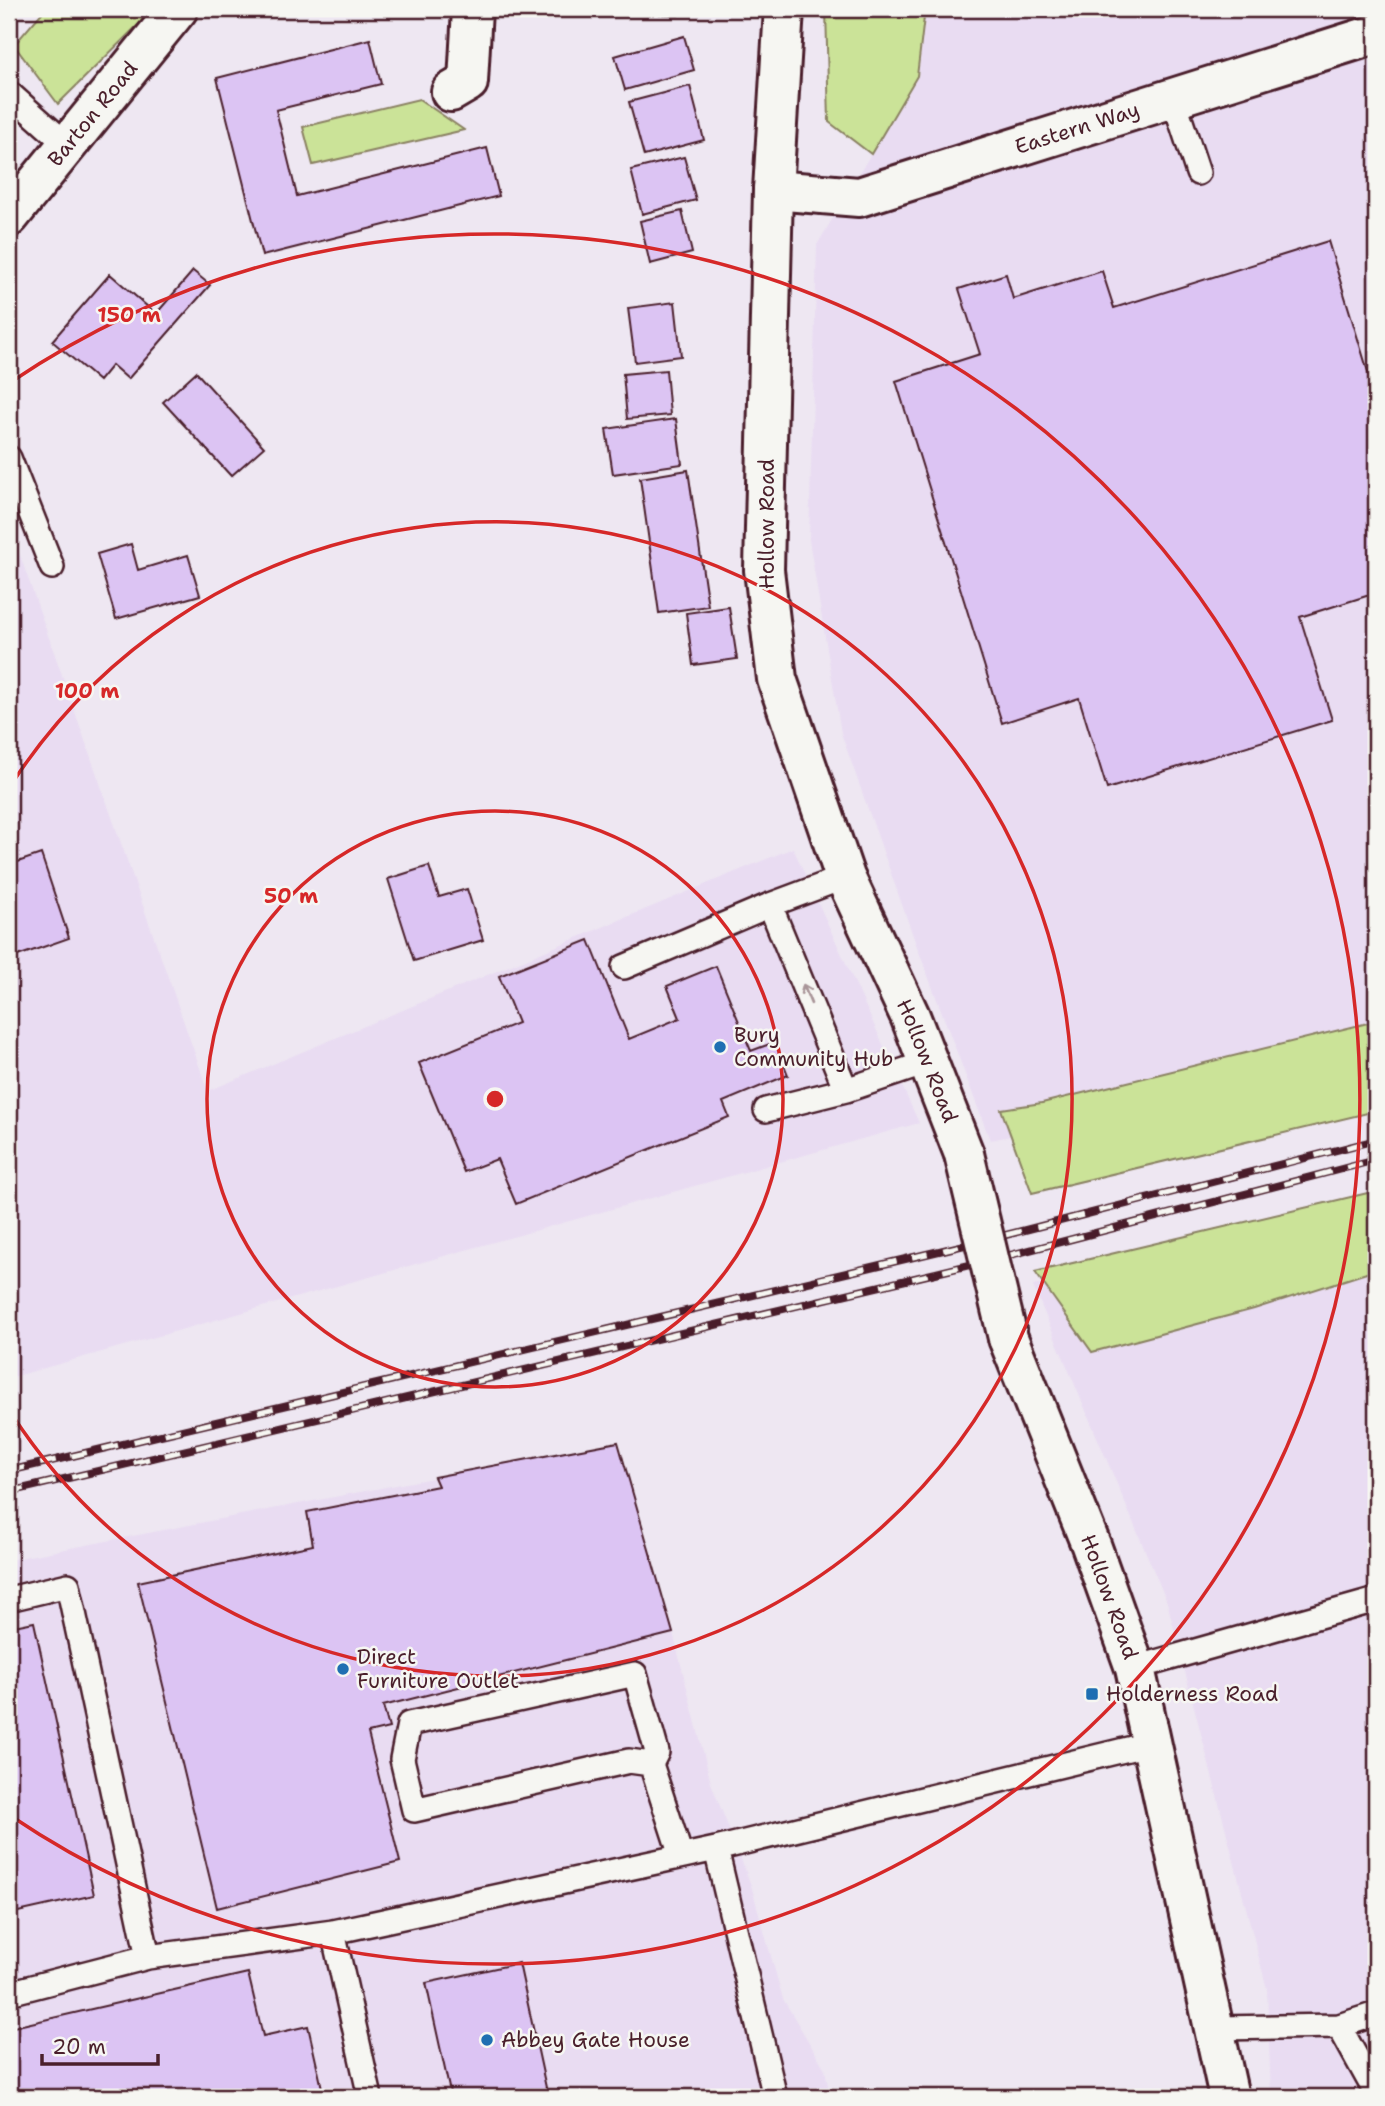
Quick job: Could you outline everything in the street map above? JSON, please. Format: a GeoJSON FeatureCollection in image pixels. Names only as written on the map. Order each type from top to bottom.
{"type":"FeatureCollection","features":[{"type":"Feature","properties":{"kind":"street","name":"Barton Road"},"geometry":{"type":"LineString","coordinates":[[9,217],[178,9]]}},
{"type":"Feature","properties":{"kind":"street"},"geometry":{"type":"LineString","coordinates":[[451,92],[468,82],[472,9]]}},
{"type":"Feature","properties":{"kind":"street","name":"Hollow Road"},"geometry":{"type":"LineString","coordinates":[[784,9],[773,190],[764,570],[777,679],[845,877],[929,1062],[964,1154],[1008,1338],[1077,1509],[1135,1668],[1217,2028],[1229,2097]]}},
{"type":"Feature","properties":{"kind":"street","name":"Eastern Way"},"geometry":{"type":"LineString","coordinates":[[773,190],[859,197],[1174,100],[1376,34]]}},
{"type":"Feature","properties":{"kind":"lane"},"geometry":{"type":"LineString","coordinates":[[9,93],[66,144]]}},
{"type":"Feature","properties":{"kind":"lane"},"geometry":{"type":"LineString","coordinates":[[1174,100],[1198,173]]}},
{"type":"Feature","properties":{"kind":"lane"},"geometry":{"type":"LineString","coordinates":[[9,458],[52,567]]}},
{"type":"Feature","properties":{"kind":"lane"},"geometry":{"type":"LineString","coordinates":[[624,967],[770,905],[845,877]]}},
{"type":"Feature","properties":{"kind":"lane"},"geometry":{"type":"LineString","coordinates":[[770,905],[846,1090]]}},
{"type":"Feature","properties":{"kind":"lane"},"geometry":{"type":"LineString","coordinates":[[766,1110],[846,1090],[929,1062]]}},
{"type":"Feature","properties":{"kind":"lane"},"geometry":{"type":"LineString","coordinates":[[9,1598],[68,1585],[148,1958]]}},
{"type":"Feature","properties":{"kind":"lane"},"geometry":{"type":"LineString","coordinates":[[1135,1668],[1376,1600]]}},
{"type":"Feature","properties":{"kind":"lane"},"geometry":{"type":"LineString","coordinates":[[651,1764],[629,1761],[414,1810],[402,1759],[409,1724],[635,1674],[657,1752],[651,1764],[681,1856]]}},
{"type":"Feature","properties":{"kind":"lane"},"geometry":{"type":"LineString","coordinates":[[9,1993],[148,1958],[333,1932],[716,1849],[1153,1743]]}},
{"type":"Feature","properties":{"kind":"lane"},"geometry":{"type":"LineString","coordinates":[[716,1849],[775,2097]]}},
{"type":"Feature","properties":{"kind":"lane"},"geometry":{"type":"LineString","coordinates":[[333,1932],[370,2097]]}},
{"type":"Feature","properties":{"kind":"lane"},"geometry":{"type":"LineString","coordinates":[[1217,2028],[1339,2026],[1376,2014]]}},
{"type":"Feature","properties":{"kind":"lane"},"geometry":{"type":"LineString","coordinates":[[1339,2026],[1376,2093]]}},
{"type":"Feature","properties":{"kind":"shaded area"},"geometry":{"type":"Polygon","coordinates":[[[925,9],[1376,9],[1376,1065],[990,1140],[916,944],[841,733],[809,540],[817,245],[917,76],[925,9]]]}},
{"type":"Feature","properties":{"kind":"shaded area"},"geometry":{"type":"Polygon","coordinates":[[[9,524],[208,1091],[793,848],[919,1123],[9,1378],[9,524]]]}},
{"type":"Feature","properties":{"kind":"shaded area"},"geometry":{"type":"Polygon","coordinates":[[[1376,1204],[1376,2097],[1271,2097],[1267,1989],[1167,1602],[1033,1286],[1376,1204]]]}},
{"type":"Feature","properties":{"kind":"shaded area"},"geometry":{"type":"Polygon","coordinates":[[[618,1442],[673,1633],[711,1783],[751,1885],[783,1999],[825,2069],[830,2097],[9,2097],[9,1560],[618,1442]]]}},
{"type":"Feature","properties":{"kind":"green space"},"geometry":{"type":"Polygon","coordinates":[[[45,9],[154,9],[58,104],[14,45],[45,9]]]}},
{"type":"Feature","properties":{"kind":"green space"},"geometry":{"type":"Polygon","coordinates":[[[826,9],[925,9],[917,76],[871,154],[829,122],[826,9]]]}},
{"type":"Feature","properties":{"kind":"green space"},"geometry":{"type":"Polygon","coordinates":[[[419,99],[464,130],[313,165],[303,127],[419,99]]]}},
{"type":"Feature","properties":{"kind":"green space"},"geometry":{"type":"Polygon","coordinates":[[[1376,1021],[1376,1111],[1032,1193],[1001,1109],[1042,1103],[1376,1021]]]}},
{"type":"Feature","properties":{"kind":"green space"},"geometry":{"type":"Polygon","coordinates":[[[1376,1191],[1376,1270],[1254,1309],[1092,1352],[1035,1272],[1376,1191]]]}},
{"type":"Feature","properties":{"kind":"building"},"geometry":{"type":"Polygon","coordinates":[[[393,9],[446,9],[446,14],[393,12],[393,9]]]}},
{"type":"Feature","properties":{"kind":"building"},"geometry":{"type":"Polygon","coordinates":[[[629,9],[679,9],[678,15],[629,12],[629,9]]]}},
{"type":"Feature","properties":{"kind":"building"},"geometry":{"type":"Polygon","coordinates":[[[684,36],[694,70],[625,90],[615,56],[684,36]]]}},
{"type":"Feature","properties":{"kind":"building"},"geometry":{"type":"Polygon","coordinates":[[[370,39],[381,84],[276,110],[297,196],[487,148],[499,196],[262,256],[217,78],[370,39]]]}},
{"type":"Feature","properties":{"kind":"building"},"geometry":{"type":"Polygon","coordinates":[[[690,86],[704,140],[644,156],[629,102],[690,86]]]}},
{"type":"Feature","properties":{"kind":"building"},"geometry":{"type":"Polygon","coordinates":[[[684,157],[696,200],[642,214],[631,170],[684,157]]]}},
{"type":"Feature","properties":{"kind":"building"},"geometry":{"type":"Polygon","coordinates":[[[682,211],[692,253],[650,264],[640,221],[682,211]]]}},
{"type":"Feature","properties":{"kind":"building"},"geometry":{"type":"Polygon","coordinates":[[[1328,241],[1376,398],[1376,593],[1300,617],[1332,720],[1107,789],[1079,698],[1002,723],[896,381],[980,354],[959,289],[1006,274],[1013,299],[1102,271],[1114,308],[1328,241]]]}},
{"type":"Feature","properties":{"kind":"building"},"geometry":{"type":"Polygon","coordinates":[[[193,271],[210,285],[128,379],[112,365],[99,381],[52,341],[110,274],[156,314],[193,271]]]}},
{"type":"Feature","properties":{"kind":"building"},"geometry":{"type":"Polygon","coordinates":[[[675,302],[681,356],[635,362],[628,308],[675,302]]]}},
{"type":"Feature","properties":{"kind":"building"},"geometry":{"type":"Polygon","coordinates":[[[666,370],[670,415],[627,419],[623,374],[666,370]]]}},
{"type":"Feature","properties":{"kind":"building"},"geometry":{"type":"Polygon","coordinates":[[[196,372],[264,447],[231,476],[163,402],[196,372]]]}},
{"type":"Feature","properties":{"kind":"building"},"geometry":{"type":"Polygon","coordinates":[[[676,419],[682,464],[613,474],[606,429],[676,419]]]}},
{"type":"Feature","properties":{"kind":"building"},"geometry":{"type":"Polygon","coordinates":[[[688,470],[708,606],[659,613],[640,478],[688,470]]]}},
{"type":"Feature","properties":{"kind":"building"},"geometry":{"type":"Polygon","coordinates":[[[131,544],[138,570],[188,555],[200,595],[116,619],[97,554],[131,544]]]}},
{"type":"Feature","properties":{"kind":"building"},"geometry":{"type":"Polygon","coordinates":[[[729,607],[737,659],[693,665],[686,613],[729,607]]]}},
{"type":"Feature","properties":{"kind":"building"},"geometry":{"type":"Polygon","coordinates":[[[41,854],[69,938],[9,959],[9,865],[41,854]]]}},
{"type":"Feature","properties":{"kind":"building"},"geometry":{"type":"Polygon","coordinates":[[[429,866],[439,897],[467,889],[483,940],[414,961],[388,879],[429,866]]]}},
{"type":"Feature","properties":{"kind":"building"},"geometry":{"type":"Polygon","coordinates":[[[589,940],[629,1039],[680,1018],[667,986],[716,966],[751,1051],[775,1042],[788,1075],[723,1102],[729,1117],[516,1204],[497,1159],[464,1172],[419,1063],[518,1023],[499,976],[589,940]]]}},
{"type":"Feature","properties":{"kind":"building","name":"Direct Furniture Outlet"},"geometry":{"type":"Polygon","coordinates":[[[618,1442],[673,1633],[383,1706],[389,1728],[368,1733],[400,1862],[217,1908],[138,1582],[313,1545],[307,1512],[438,1486],[434,1477],[618,1442]]]}},
{"type":"Feature","properties":{"kind":"building"},"geometry":{"type":"Polygon","coordinates":[[[34,1622],[94,1895],[9,1914],[9,1627],[34,1622]]]}},
{"type":"Feature","properties":{"kind":"building","name":"Abbey Gate House"},"geometry":{"type":"Polygon","coordinates":[[[519,1963],[548,2097],[451,2097],[426,1983],[519,1963]]]}},
{"type":"Feature","properties":{"kind":"building"},"geometry":{"type":"Polygon","coordinates":[[[248,1973],[263,2036],[308,2026],[324,2097],[9,2097],[9,2028],[248,1973]]]}},
{"type":"Feature","properties":{"kind":"railway"},"geometry":{"type":"LineString","coordinates":[[9,1471],[990,1239],[1376,1140]]}},
{"type":"Feature","properties":{"kind":"railway"},"geometry":{"type":"LineString","coordinates":[[9,1492],[995,1259],[1376,1160]]}},
{"type":"Feature","properties":{"kind":"place","name":"Bury Community Hub"},"geometry":{"type":"Point","coordinates":[720,1047]}},
{"type":"Feature","properties":{"kind":"place","name":"Direct Furniture Outlet"},"geometry":{"type":"Point","coordinates":[343,1669]}},
{"type":"Feature","properties":{"kind":"place","name":"Holderness Road"},"geometry":{"type":"Point","coordinates":[1092,1694]}},
{"type":"Feature","properties":{"kind":"place","name":"Abbey Gate House"},"geometry":{"type":"Point","coordinates":[487,2040]}}]}
